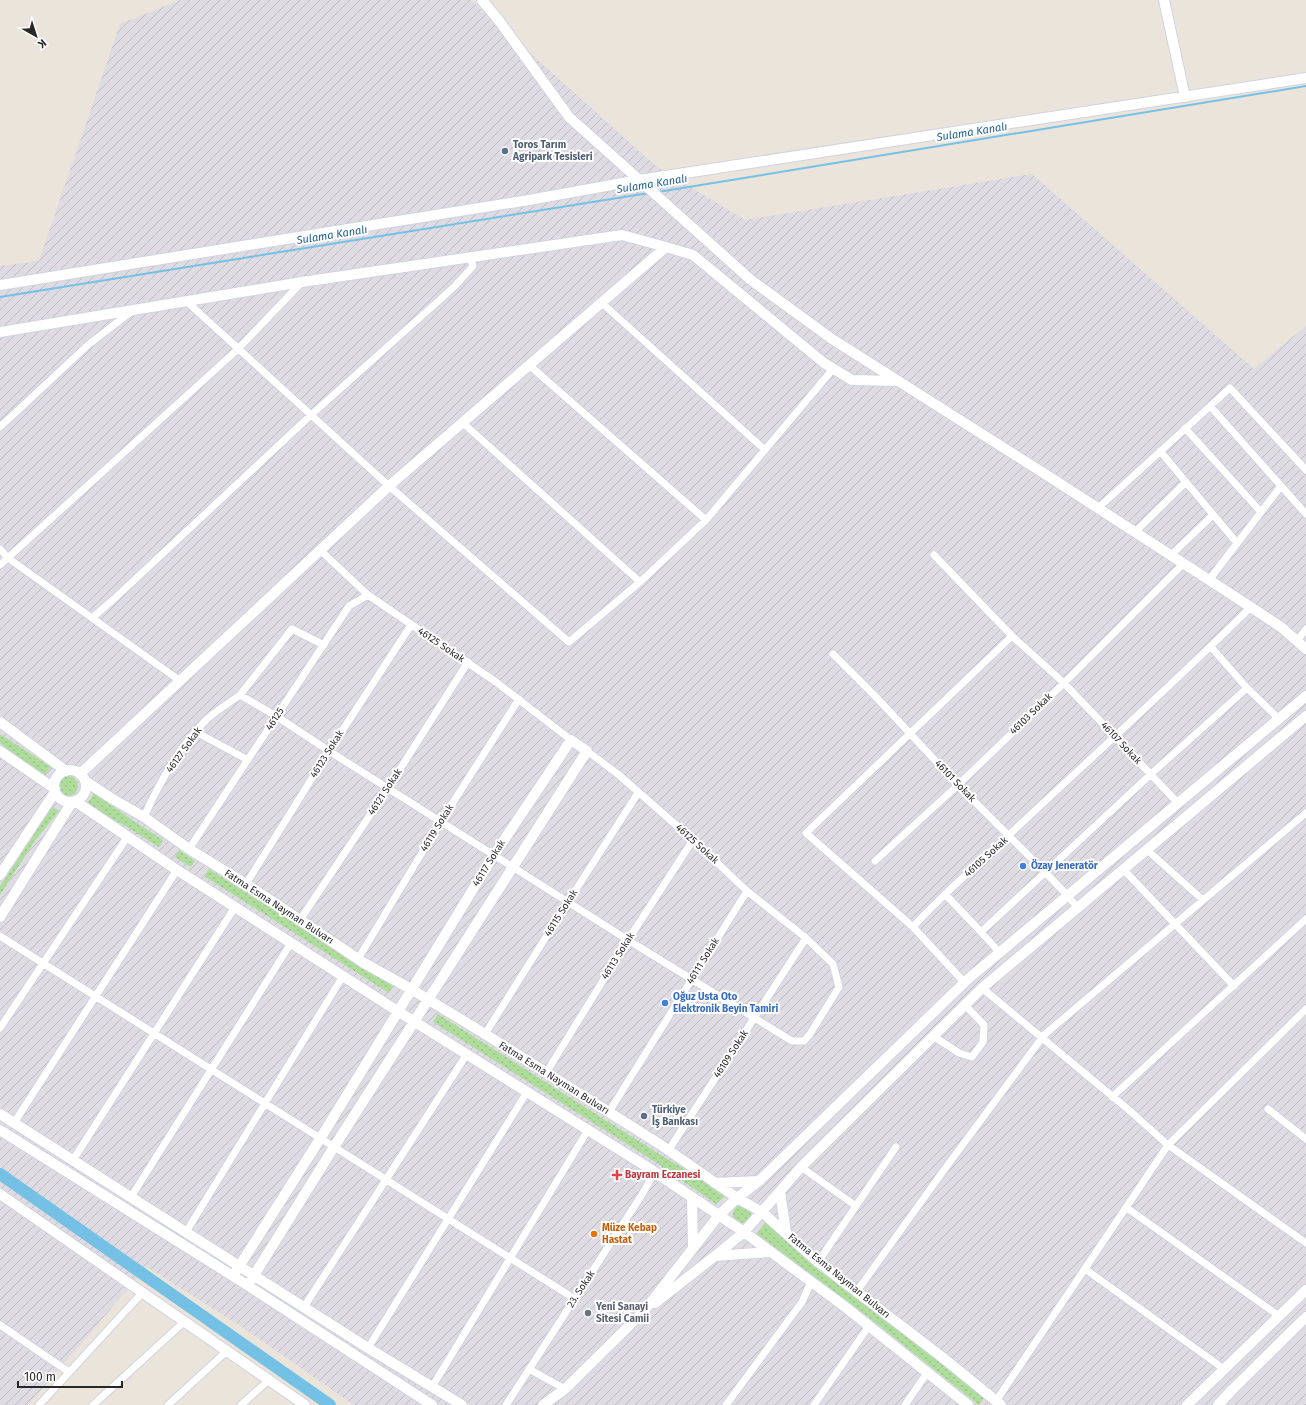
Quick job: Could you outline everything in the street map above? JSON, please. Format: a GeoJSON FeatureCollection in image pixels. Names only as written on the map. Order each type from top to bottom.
{"type":"FeatureCollection","features":[{"type":"Feature","properties":{"kind":"street"},"geometry":{"type":"LineString","coordinates":[[482,0],[500,22],[568,117],[751,280],[832,340],[1184,563],[1281,627],[1306,649]]}},
{"type":"Feature","properties":{"kind":"street"},"geometry":{"type":"LineString","coordinates":[[1164,0],[1185,97]]}},
{"type":"Feature","properties":{"kind":"street"},"geometry":{"type":"LineString","coordinates":[[0,285],[521,201],[639,180],[1306,78]]}},
{"type":"Feature","properties":{"kind":"street"},"geometry":{"type":"LineString","coordinates":[[0,332],[302,282],[622,235],[693,255],[824,363],[852,380],[897,381]]}},
{"type":"Feature","properties":{"kind":"street"},"geometry":{"type":"LineString","coordinates":[[82,777],[179,680],[389,486],[666,247]]}},
{"type":"Feature","properties":{"kind":"street"},"geometry":{"type":"LineString","coordinates":[[92,618],[311,415],[454,287],[473,266],[470,257]]}},
{"type":"Feature","properties":{"kind":"street"},"geometry":{"type":"LineString","coordinates":[[0,565],[238,349],[302,282]]}},
{"type":"Feature","properties":{"kind":"street"},"geometry":{"type":"LineString","coordinates":[[186,301],[389,486],[569,642],[640,582],[706,520],[833,369]]}},
{"type":"Feature","properties":{"kind":"street"},"geometry":{"type":"LineString","coordinates":[[602,303],[765,450]]}},
{"type":"Feature","properties":{"kind":"street"},"geometry":{"type":"LineString","coordinates":[[0,427],[88,345],[134,310]]}},
{"type":"Feature","properties":{"kind":"street"},"geometry":{"type":"LineString","coordinates":[[529,365],[706,520]]}},
{"type":"Feature","properties":{"kind":"street"},"geometry":{"type":"LineString","coordinates":[[1098,508],[1230,388],[1306,470]]}},
{"type":"Feature","properties":{"kind":"street"},"geometry":{"type":"LineString","coordinates":[[1210,406],[1306,514]]}},
{"type":"Feature","properties":{"kind":"street"},"geometry":{"type":"LineString","coordinates":[[462,423],[640,582]]}},
{"type":"Feature","properties":{"kind":"street"},"geometry":{"type":"LineString","coordinates":[[1186,428],[1260,512]]}},
{"type":"Feature","properties":{"kind":"street"},"geometry":{"type":"LineString","coordinates":[[1160,451],[1237,543]]}},
{"type":"Feature","properties":{"kind":"street"},"geometry":{"type":"LineString","coordinates":[[1135,532],[1186,482]]}},
{"type":"Feature","properties":{"kind":"street"},"geometry":{"type":"LineString","coordinates":[[1209,580],[1281,486]]}},
{"type":"Feature","properties":{"kind":"street"},"geometry":{"type":"LineString","coordinates":[[1170,555],[1213,515]]}},
{"type":"Feature","properties":{"kind":"street"},"geometry":{"type":"LineString","coordinates":[[0,549],[8,558],[179,680]]}},
{"type":"Feature","properties":{"kind":"street","name":"46125 Sokak"},"geometry":{"type":"LineString","coordinates":[[320,550],[368,595],[468,662],[519,699],[571,740]]}},
{"type":"Feature","properties":{"kind":"street","name":"46107 Sokak"},"geometry":{"type":"LineString","coordinates":[[934,555],[1012,636],[1064,683],[1178,803]]}},
{"type":"Feature","properties":{"kind":"street","name":"46103 Sokak"},"geometry":{"type":"LineString","coordinates":[[875,861],[958,785],[1064,683],[1184,563]]}},
{"type":"Feature","properties":{"kind":"street","name":"46125"},"geometry":{"type":"LineString","coordinates":[[189,849],[349,606],[368,595]]}},
{"type":"Feature","properties":{"kind":"street","name":"46105 Sokak"},"geometry":{"type":"LineString","coordinates":[[913,927],[929,909],[1009,836],[1251,608]]}},
{"type":"Feature","properties":{"kind":"street","name":"46123 Sokak"},"geometry":{"type":"LineString","coordinates":[[246,884],[329,751],[411,625]]}},
{"type":"Feature","properties":{"kind":"street","name":"46127 Sokak"},"geometry":{"type":"LineString","coordinates":[[144,818],[174,761],[196,732],[208,719],[240,695],[292,629],[324,645]]}},
{"type":"Feature","properties":{"kind":"street"},"geometry":{"type":"LineString","coordinates":[[1297,641],[1306,629]]}},
{"type":"Feature","properties":{"kind":"street"},"geometry":{"type":"LineString","coordinates":[[964,982],[913,927],[806,833],[1012,636]]}},
{"type":"Feature","properties":{"kind":"street"},"geometry":{"type":"LineString","coordinates":[[1210,647],[1247,688],[1279,719]]}},
{"type":"Feature","properties":{"kind":"street","name":"46101 Sokak"},"geometry":{"type":"LineString","coordinates":[[833,654],[958,785],[1046,873],[1076,907]]}},
{"type":"Feature","properties":{"kind":"street","name":"46121 Sokak"},"geometry":{"type":"LineString","coordinates":[[300,920],[388,788],[468,662]]}},
{"type":"Feature","properties":{"kind":"street"},"geometry":{"type":"LineString","coordinates":[[982,932],[1151,774],[1247,688]]}},
{"type":"Feature","properties":{"kind":"street"},"geometry":{"type":"LineString","coordinates":[[240,695],[276,716]]}},
{"type":"Feature","properties":{"kind":"street"},"geometry":{"type":"LineString","coordinates":[[644,1311],[719,1215],[736,1198],[759,1181],[964,982],[1306,696]]}},
{"type":"Feature","properties":{"kind":"street","name":"46119 Sokak"},"geometry":{"type":"LineString","coordinates":[[358,959],[441,822],[519,699]]}},
{"type":"Feature","properties":{"kind":"street","name":"46125 Sokak"},"geometry":{"type":"LineString","coordinates":[[276,716],[441,822],[754,1018],[792,1041],[804,1041],[810,1034],[839,987],[833,964],[806,938],[747,891],[693,840],[620,775],[587,751]]}},
{"type":"Feature","properties":{"kind":"street"},"geometry":{"type":"LineString","coordinates":[[543,1405],[565,1388],[644,1311],[744,1232],[800,1167],[982,988],[1076,907],[1306,716]]}},
{"type":"Feature","properties":{"kind":"street"},"geometry":{"type":"LineString","coordinates":[[0,722],[66,771]]}},
{"type":"Feature","properties":{"kind":"street"},"geometry":{"type":"LineString","coordinates":[[196,732],[248,760]]}},
{"type":"Feature","properties":{"kind":"street"},"geometry":{"type":"LineString","coordinates":[[248,1285],[334,1147],[587,751],[571,740]]}},
{"type":"Feature","properties":{"kind":"street","name":"46117 Sokak"},"geometry":{"type":"LineString","coordinates":[[232,1276],[320,1139],[494,855],[571,740]]}},
{"type":"Feature","properties":{"kind":"street"},"geometry":{"type":"LineString","coordinates":[[0,751],[55,790],[62,800],[74,801]]}},
{"type":"Feature","properties":{"kind":"street"},"geometry":{"type":"LineString","coordinates":[[0,875],[55,790],[56,780],[66,771],[76,771],[82,777],[86,786],[83,795],[74,801],[0,917]]}},
{"type":"Feature","properties":{"kind":"street","name":"Fatma Esma Nayman Bulvarı"},"geometry":{"type":"LineString","coordinates":[[82,777],[111,798],[246,884],[358,959],[485,1034],[668,1150],[736,1198],[762,1212],[818,1262],[857,1291],[997,1404]]}},
{"type":"Feature","properties":{"kind":"street","name":"46115 Sokak"},"geometry":{"type":"LineString","coordinates":[[485,1034],[638,792]]}},
{"type":"Feature","properties":{"kind":"street","name":"Fatma Esma Nayman Bulvarı"},"geometry":{"type":"LineString","coordinates":[[74,801],[128,836],[176,870],[655,1172],[719,1215],[744,1232],[869,1326],[968,1405]]}},
{"type":"Feature","properties":{"kind":"street"},"geometry":{"type":"LineString","coordinates":[[857,1291],[1044,1035],[1306,813]]}},
{"type":"Feature","properties":{"kind":"street"},"geometry":{"type":"LineString","coordinates":[[0,1028],[128,836]]}},
{"type":"Feature","properties":{"kind":"street","name":"46113 Sokak"},"geometry":{"type":"LineString","coordinates":[[546,1073],[628,940],[693,840]]}},
{"type":"Feature","properties":{"kind":"street"},"geometry":{"type":"LineString","coordinates":[[1146,850],[1203,900]]}},
{"type":"Feature","properties":{"kind":"street"},"geometry":{"type":"LineString","coordinates":[[1123,869],[1234,986]]}},
{"type":"Feature","properties":{"kind":"street"},"geometry":{"type":"LineString","coordinates":[[14,1123],[176,870]]}},
{"type":"Feature","properties":{"kind":"street","name":"46111 Sokak"},"geometry":{"type":"LineString","coordinates":[[608,1112],[747,891]]}},
{"type":"Feature","properties":{"kind":"street"},"geometry":{"type":"LineString","coordinates":[[946,894],[999,952]]}},
{"type":"Feature","properties":{"kind":"street"},"geometry":{"type":"LineString","coordinates":[[73,1160],[235,907]]}},
{"type":"Feature","properties":{"kind":"street"},"geometry":{"type":"LineString","coordinates":[[1112,1097],[1306,919]]}},
{"type":"Feature","properties":{"kind":"street"},"geometry":{"type":"LineString","coordinates":[[0,936],[575,1299]]}},
{"type":"Feature","properties":{"kind":"street","name":"46109 Sokak"},"geometry":{"type":"LineString","coordinates":[[668,1150],[806,938]]}},
{"type":"Feature","properties":{"kind":"street"},"geometry":{"type":"LineString","coordinates":[[131,1197],[291,943]]}},
{"type":"Feature","properties":{"kind":"street"},"geometry":{"type":"LineString","coordinates":[[186,1232],[343,976]]}},
{"type":"Feature","properties":{"kind":"street"},"geometry":{"type":"LineString","coordinates":[[982,988],[1168,1145],[1306,1243]]}},
{"type":"Feature","properties":{"kind":"street"},"geometry":{"type":"LineString","coordinates":[[933,1036],[959,1053],[972,1057],[984,1042],[984,1024],[965,1005]]}},
{"type":"Feature","properties":{"kind":"street"},"geometry":{"type":"LineString","coordinates":[[997,1404],[1168,1145],[1306,1009]]}},
{"type":"Feature","properties":{"kind":"street"},"geometry":{"type":"LineString","coordinates":[[304,1307],[467,1054]]}},
{"type":"Feature","properties":{"kind":"street"},"geometry":{"type":"LineString","coordinates":[[368,1348],[527,1092]]}},
{"type":"Feature","properties":{"kind":"street"},"geometry":{"type":"LineString","coordinates":[[1268,1109],[1306,1139]]}},
{"type":"Feature","properties":{"kind":"street"},"geometry":{"type":"LineString","coordinates":[[0,1114],[240,1265],[368,1348],[462,1405]]}},
{"type":"Feature","properties":{"kind":"street"},"geometry":{"type":"LineString","coordinates":[[0,1130],[248,1285],[432,1405]]}},
{"type":"Feature","properties":{"kind":"street"},"geometry":{"type":"LineString","coordinates":[[432,1387],[588,1130]]}},
{"type":"Feature","properties":{"kind":"street"},"geometry":{"type":"LineString","coordinates":[[818,1262],[896,1147]]}},
{"type":"Feature","properties":{"kind":"street"},"geometry":{"type":"LineString","coordinates":[[800,1167],[856,1206]]}},
{"type":"Feature","properties":{"kind":"street","name":"23. Sokak"},"geometry":{"type":"LineString","coordinates":[[506,1405],[655,1172]]}},
{"type":"Feature","properties":{"kind":"street"},"geometry":{"type":"LineString","coordinates":[[715,1183],[759,1181]]}},
{"type":"Feature","properties":{"kind":"street"},"geometry":{"type":"LineString","coordinates":[[780,1191],[786,1233]]}},
{"type":"Feature","properties":{"kind":"street"},"geometry":{"type":"LineString","coordinates":[[0,1194],[306,1405]]}},
{"type":"Feature","properties":{"kind":"street"},"geometry":{"type":"LineString","coordinates":[[692,1197],[694,1247]]}},
{"type":"Feature","properties":{"kind":"street"},"geometry":{"type":"LineString","coordinates":[[1127,1208],[1279,1316]]}},
{"type":"Feature","properties":{"kind":"street"},"geometry":{"type":"LineString","coordinates":[[715,1256],[770,1252]]}},
{"type":"Feature","properties":{"kind":"street"},"geometry":{"type":"LineString","coordinates":[[1086,1269],[1224,1369]]}},
{"type":"Feature","properties":{"kind":"street"},"geometry":{"type":"LineString","coordinates":[[726,1405],[802,1302],[811,1282]]}},
{"type":"Feature","properties":{"kind":"street"},"geometry":{"type":"LineString","coordinates":[[1187,1405],[1306,1290]]}},
{"type":"Feature","properties":{"kind":"street"},"geometry":{"type":"LineString","coordinates":[[39,1405],[143,1292]]}},
{"type":"Feature","properties":{"kind":"street"},"geometry":{"type":"LineString","coordinates":[[1218,1405],[1306,1317]]}},
{"type":"Feature","properties":{"kind":"street"},"geometry":{"type":"LineString","coordinates":[[93,1405],[185,1321]]}},
{"type":"Feature","properties":{"kind":"street"},"geometry":{"type":"LineString","coordinates":[[0,1325],[69,1372]]}},
{"type":"Feature","properties":{"kind":"street"},"geometry":{"type":"LineString","coordinates":[[814,1405],[869,1326]]}},
{"type":"Feature","properties":{"kind":"street"},"geometry":{"type":"LineString","coordinates":[[168,1405],[228,1350]]}},
{"type":"Feature","properties":{"kind":"street"},"geometry":{"type":"LineString","coordinates":[[530,1369],[565,1388]]}},
{"type":"Feature","properties":{"kind":"street"},"geometry":{"type":"LineString","coordinates":[[905,1405],[927,1373]]}},
{"type":"Feature","properties":{"kind":"street"},"geometry":{"type":"LineString","coordinates":[[241,1405],[270,1379]]}},
{"type":"Feature","properties":{"kind":"shaded area"},"geometry":{"type":"Polygon","coordinates":[[[180,0],[471,0],[657,167],[745,220],[1032,174],[1254,369],[1306,326],[1306,1405],[354,1405],[242,1327],[147,1267],[28,1405],[0,1405],[0,266],[39,261],[120,24],[180,0]]]}},
{"type":"Feature","properties":{"kind":"green space"},"geometry":{"type":"Polygon","coordinates":[[[0,734],[51,767],[46,773],[44,779],[0,743],[0,734]]]}},
{"type":"Feature","properties":{"kind":"green space"},"geometry":{"type":"Polygon","coordinates":[[[64,776],[72,776],[78,782],[78,790],[72,796],[64,796],[58,790],[58,782],[64,776]]]}},
{"type":"Feature","properties":{"kind":"green space"},"geometry":{"type":"Polygon","coordinates":[[[94,793],[163,840],[159,847],[87,805],[94,793]]]}},
{"type":"Feature","properties":{"kind":"green space"},"geometry":{"type":"Polygon","coordinates":[[[48,804],[59,811],[34,842],[0,895],[0,886],[19,858],[48,804]]]}},
{"type":"Feature","properties":{"kind":"green space"},"geometry":{"type":"Polygon","coordinates":[[[179,850],[195,861],[191,867],[175,857],[179,850]]]}},
{"type":"Feature","properties":{"kind":"green space"},"geometry":{"type":"Polygon","coordinates":[[[209,869],[393,986],[389,993],[204,876],[209,869]]]}},
{"type":"Feature","properties":{"kind":"green space"},"geometry":{"type":"Polygon","coordinates":[[[438,1014],[659,1154],[727,1194],[716,1204],[654,1161],[433,1022],[438,1014]]]}},
{"type":"Feature","properties":{"kind":"green space"},"geometry":{"type":"Polygon","coordinates":[[[742,1205],[748,1208],[751,1214],[748,1220],[742,1223],[736,1220],[733,1214],[736,1208],[742,1205]]]}},
{"type":"Feature","properties":{"kind":"green space"},"geometry":{"type":"Polygon","coordinates":[[[766,1221],[984,1398],[979,1405],[867,1316],[757,1234],[766,1221]]]}},
{"type":"Feature","properties":{"kind":"waterway","name":"Sulama Kanalı"},"geometry":{"type":"LineString","coordinates":[[658,192],[1306,86]]}},
{"type":"Feature","properties":{"kind":"waterway","name":"Sulama Kanalı"},"geometry":{"type":"LineString","coordinates":[[0,297],[649,193]]}},
{"type":"Feature","properties":{"kind":"waterway"},"geometry":{"type":"LineString","coordinates":[[0,1174],[330,1405]]}},
{"type":"Feature","properties":{"kind":"place","name":"Toros Tarım Agripark Tesisleri"},"geometry":{"type":"Point","coordinates":[505,151]}},
{"type":"Feature","properties":{"kind":"place","name":"Özay Jeneratör"},"geometry":{"type":"Point","coordinates":[1023,866]}},
{"type":"Feature","properties":{"kind":"place","name":"Oğuz Usta Oto Elektronik Beyin Tamiri"},"geometry":{"type":"Point","coordinates":[665,1003]}},
{"type":"Feature","properties":{"kind":"place","name":"Türkiye İş Bankası"},"geometry":{"type":"Point","coordinates":[644,1116]}},
{"type":"Feature","properties":{"kind":"place","name":"Bayram Eczanesi"},"geometry":{"type":"Point","coordinates":[617,1175]}},
{"type":"Feature","properties":{"kind":"place","name":"Müze Kebap Hastat"},"geometry":{"type":"Point","coordinates":[594,1234]}},
{"type":"Feature","properties":{"kind":"place","name":"Yeni Sanayi Sitesi Camii"},"geometry":{"type":"Point","coordinates":[588,1313]}}]}
